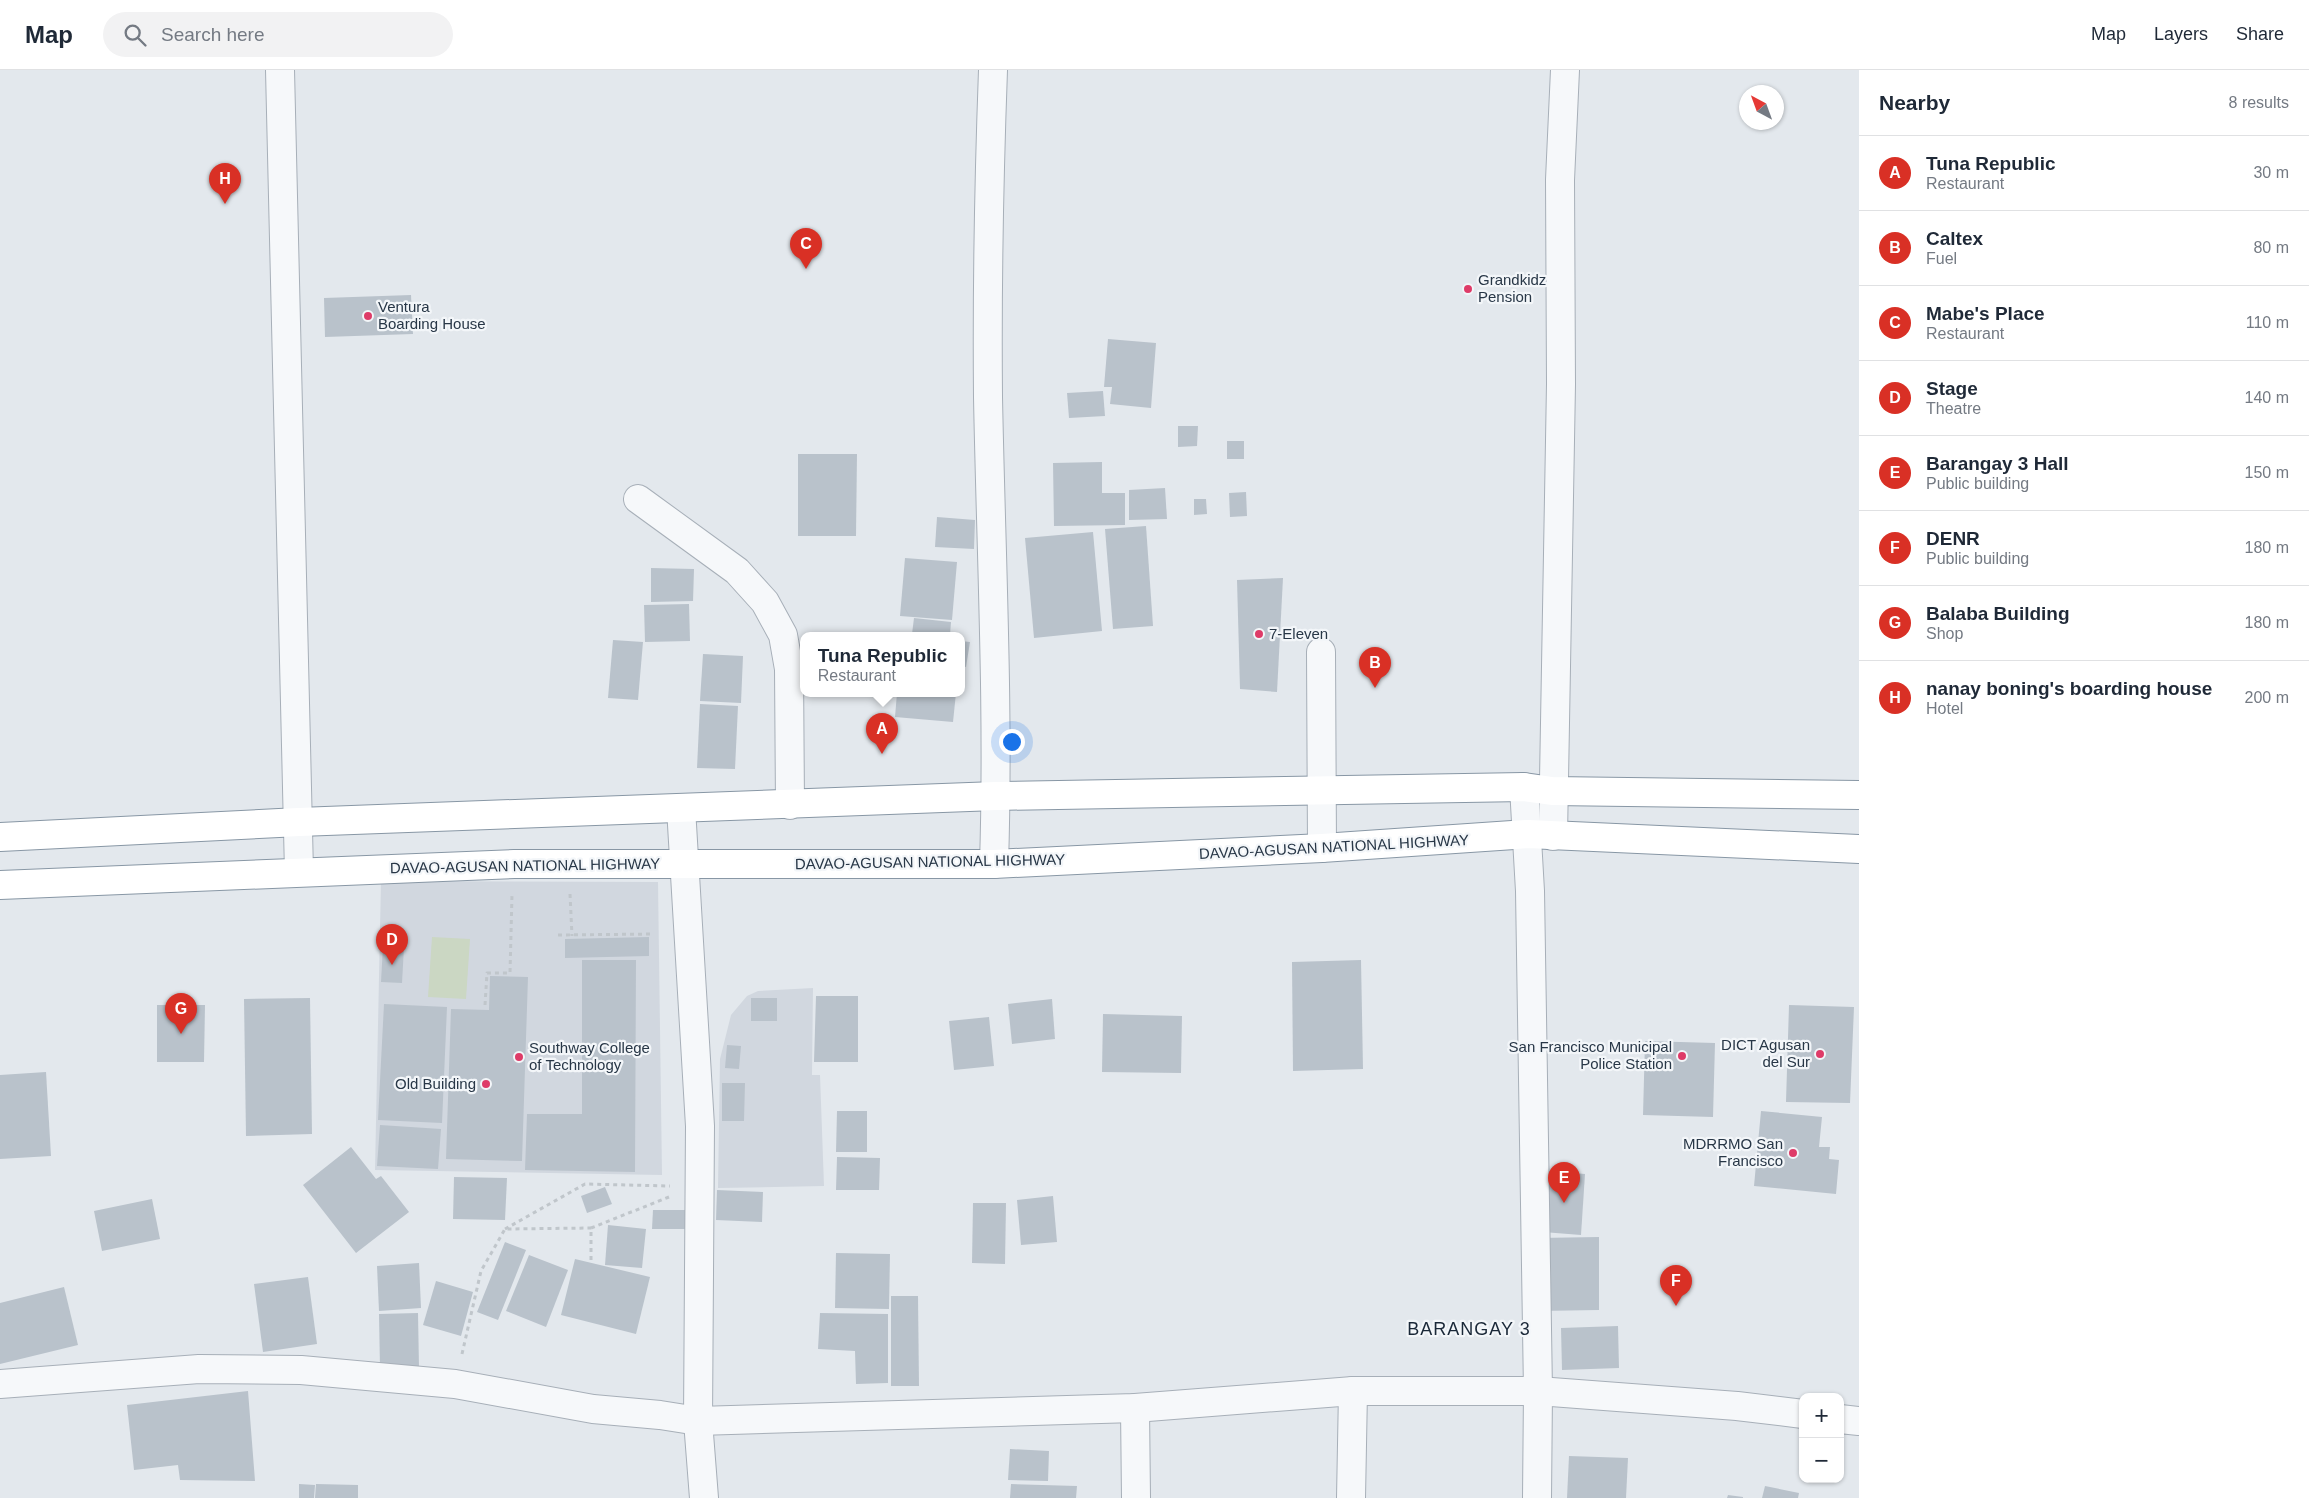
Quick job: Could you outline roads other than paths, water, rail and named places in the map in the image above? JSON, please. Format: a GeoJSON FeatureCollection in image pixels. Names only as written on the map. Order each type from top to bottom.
{"type":"FeatureCollection","features":[{"type":"Feature","properties":{"kind":"highway"},"geometry":{"type":"LineString","coordinates":[[0,837],[299,822],[996,796],[1524,787],[1552,791],[1859,794]]}},
{"type":"Feature","properties":{"kind":"highway","name":"DAVAO-AGUSAN NATIONAL HIGHWAY"},"geometry":{"type":"LineString","coordinates":[[0,885],[514,864],[994,864],[1540,835],[1859,849]]}},
{"type":"Feature","properties":{"kind":"street"},"geometry":{"type":"LineString","coordinates":[[280,70],[299,872]]}},
{"type":"Feature","properties":{"kind":"street"},"geometry":{"type":"LineString","coordinates":[[993,70],[989,190],[988,395],[996,796],[994,864]]}},
{"type":"Feature","properties":{"kind":"street"},"geometry":{"type":"LineString","coordinates":[[1537,1498],[1540,835],[1552,791],[1560,394],[1560,180],[1565,70]]}},
{"type":"Feature","properties":{"kind":"street"},"geometry":{"type":"LineString","coordinates":[[638,498],[736,571],[765,602],[783,635],[789,668],[790,805]]}},
{"type":"Feature","properties":{"kind":"street"},"geometry":{"type":"LineString","coordinates":[[1322,652],[1322,848]]}},
{"type":"Feature","properties":{"kind":"street"},"geometry":{"type":"LineString","coordinates":[[1524,787],[1540,835]]}},
{"type":"Feature","properties":{"kind":"street"},"geometry":{"type":"LineString","coordinates":[[681,808],[700,1126],[698,1186],[698,1421],[704,1498]]}},
{"type":"Feature","properties":{"kind":"street"},"geometry":{"type":"LineString","coordinates":[[0,1384],[199,1369],[301,1370],[455,1384],[593,1409],[660,1415],[698,1421],[1135,1408],[1353,1391],[1538,1391],[1737,1406],[1799,1414]]}},
{"type":"Feature","properties":{"kind":"street"},"geometry":{"type":"LineString","coordinates":[[1351,1498],[1353,1391]]}},
{"type":"Feature","properties":{"kind":"street"},"geometry":{"type":"LineString","coordinates":[[1135,1408],[1136,1498]]}},
{"type":"Feature","properties":{"kind":"street"},"geometry":{"type":"LineString","coordinates":[[1844,1419],[1859,1421]]}},
{"type":"Feature","properties":{"kind":"place","name":"nanay boning's boarding house"},"geometry":{"type":"Point","coordinates":[225,204]}},
{"type":"Feature","properties":{"kind":"place","name":"Mabe's Place"},"geometry":{"type":"Point","coordinates":[806,269]}},
{"type":"Feature","properties":{"kind":"place","name":"Grandkidz Pension"},"geometry":{"type":"Point","coordinates":[1468,289]}},
{"type":"Feature","properties":{"kind":"place","name":"Ventura Boarding House"},"geometry":{"type":"Point","coordinates":[368,316]}},
{"type":"Feature","properties":{"kind":"place","name":"7-Eleven"},"geometry":{"type":"Point","coordinates":[1259,634]}},
{"type":"Feature","properties":{"kind":"place","name":"Caltex"},"geometry":{"type":"Point","coordinates":[1375,688]}},
{"type":"Feature","properties":{"kind":"place","name":"Tuna Republic"},"geometry":{"type":"Point","coordinates":[882,754]}},
{"type":"Feature","properties":{"kind":"place","name":"Stage"},"geometry":{"type":"Point","coordinates":[392,965]}},
{"type":"Feature","properties":{"kind":"place","name":"Balaba Building"},"geometry":{"type":"Point","coordinates":[181,1034]}},
{"type":"Feature","properties":{"kind":"place","name":"DICT Agusan del Sur"},"geometry":{"type":"Point","coordinates":[1820,1054]}},
{"type":"Feature","properties":{"kind":"place","name":"San Francisco Municipal Police Station"},"geometry":{"type":"Point","coordinates":[1682,1056]}},
{"type":"Feature","properties":{"kind":"place","name":"Southway College of Technology"},"geometry":{"type":"Point","coordinates":[519,1057]}},
{"type":"Feature","properties":{"kind":"place","name":"Old Building"},"geometry":{"type":"Point","coordinates":[486,1084]}},
{"type":"Feature","properties":{"kind":"place","name":"MDRRMO San Francisco"},"geometry":{"type":"Point","coordinates":[1793,1153]}},
{"type":"Feature","properties":{"kind":"place","name":"Barangay 3 Hall"},"geometry":{"type":"Point","coordinates":[1564,1203]}},
{"type":"Feature","properties":{"kind":"place","name":"DENR"},"geometry":{"type":"Point","coordinates":[1676,1306]}},
{"type":"Feature","properties":{"kind":"district","name":"BARANGAY 3"},"geometry":{"type":"Point","coordinates":[1469,1329]}}]}
